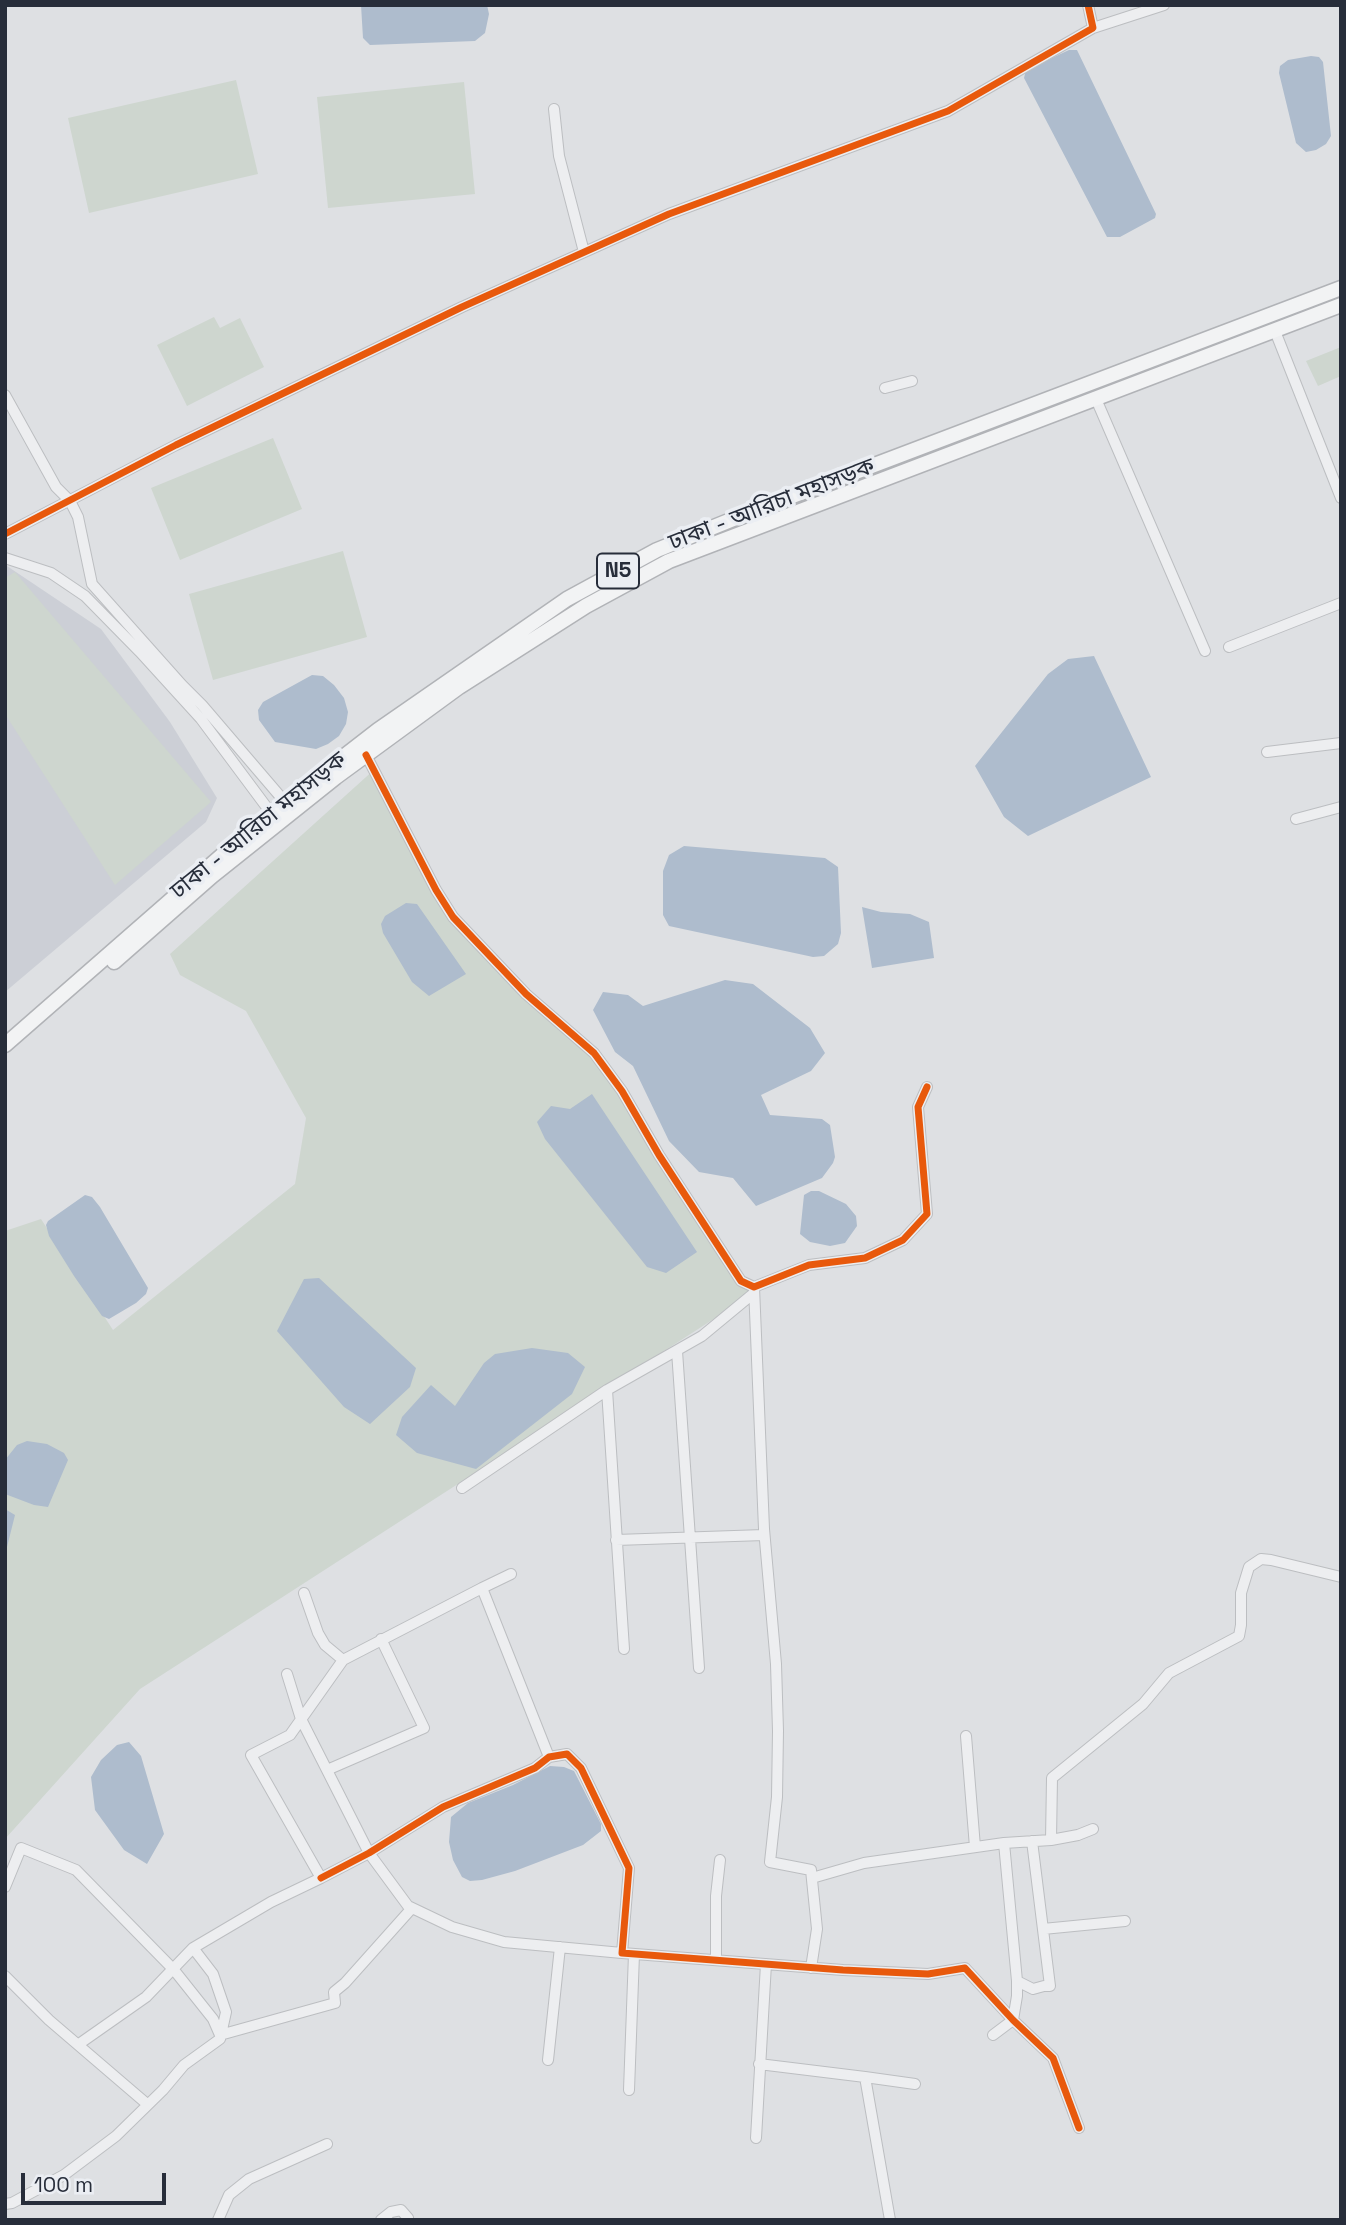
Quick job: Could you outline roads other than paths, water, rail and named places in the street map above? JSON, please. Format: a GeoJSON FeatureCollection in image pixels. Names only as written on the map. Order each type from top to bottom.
{"type":"FeatureCollection","features":[{"type":"Feature","properties":{"kind":"highway","name":"ঢাকা - আরিচা মহাসড়ক"},"geometry":{"type":"LineString","coordinates":[[5,1045],[271,813],[378,730],[567,599],[657,550],[892,457],[1061,396],[1341,288]]}},
{"type":"Feature","properties":{"kind":"highway","name":"ঢাকা - আরিচা মহাসড়ক"},"geometry":{"type":"LineString","coordinates":[[366,755],[458,687],[586,606],[669,561],[1341,305]]}},
{"type":"Feature","properties":{"kind":"highway","name":"N5"},"geometry":{"type":"LineString","coordinates":[[5,1058],[212,876],[366,755]]}},
{"type":"Feature","properties":{"kind":"street"},"geometry":{"type":"LineString","coordinates":[[1088,5],[1093,28]]}},
{"type":"Feature","properties":{"kind":"street"},"geometry":{"type":"LineString","coordinates":[[5,534],[185,440],[462,307],[669,214],[948,111],[1061,49],[1093,28],[1164,5]]}},
{"type":"Feature","properties":{"kind":"street"},"geometry":{"type":"LineString","coordinates":[[554,109],[559,156],[584,252]]}},
{"type":"Feature","properties":{"kind":"street"},"geometry":{"type":"LineString","coordinates":[[1275,331],[1341,498]]}},
{"type":"Feature","properties":{"kind":"street"},"geometry":{"type":"LineString","coordinates":[[886,388],[912,381]]}},
{"type":"Feature","properties":{"kind":"street"},"geometry":{"type":"LineString","coordinates":[[5,395],[57,488],[70,501],[78,517],[92,584],[202,705],[285,802]]}},
{"type":"Feature","properties":{"kind":"street"},"geometry":{"type":"LineString","coordinates":[[1096,399],[1205,651]]}},
{"type":"Feature","properties":{"kind":"street"},"geometry":{"type":"LineString","coordinates":[[5,558],[51,573],[85,596],[141,652],[201,719],[271,813]]}},
{"type":"Feature","properties":{"kind":"street"},"geometry":{"type":"LineString","coordinates":[[1229,647],[1341,603]]}},
{"type":"Feature","properties":{"kind":"street"},"geometry":{"type":"LineString","coordinates":[[1267,752],[1341,743]]}},
{"type":"Feature","properties":{"kind":"street"},"geometry":{"type":"LineString","coordinates":[[366,755],[436,890],[453,917],[526,994],[594,1053],[622,1091],[659,1155],[741,1281],[754,1290]]}},
{"type":"Feature","properties":{"kind":"street"},"geometry":{"type":"LineString","coordinates":[[1296,819],[1341,807]]}},
{"type":"Feature","properties":{"kind":"street"},"geometry":{"type":"LineString","coordinates":[[462,1488],[607,1390],[702,1336],[754,1290],[809,1265],[865,1258],[902,1240],[927,1214],[918,1107],[927,1087]]}},
{"type":"Feature","properties":{"kind":"street"},"geometry":{"type":"LineString","coordinates":[[754,1290],[764,1535],[776,1664],[779,1741],[777,1797],[770,1861],[811,1870],[817,1929],[811,1968]]}},
{"type":"Feature","properties":{"kind":"street"},"geometry":{"type":"LineString","coordinates":[[677,1351],[699,1668]]}},
{"type":"Feature","properties":{"kind":"street"},"geometry":{"type":"LineString","coordinates":[[607,1390],[624,1648]]}},
{"type":"Feature","properties":{"kind":"street"},"geometry":{"type":"LineString","coordinates":[[616,1540],[764,1535]]}},
{"type":"Feature","properties":{"kind":"street"},"geometry":{"type":"LineString","coordinates":[[1051,1840],[1052,1778],[1143,1704],[1169,1673],[1239,1636],[1241,1593],[1249,1567],[1261,1559],[1341,1577]]}},
{"type":"Feature","properties":{"kind":"street"},"geometry":{"type":"LineString","coordinates":[[321,1878],[251,1755],[289,1735],[343,1660],[511,1574]]}},
{"type":"Feature","properties":{"kind":"street"},"geometry":{"type":"LineString","coordinates":[[482,1588],[549,1757]]}},
{"type":"Feature","properties":{"kind":"street"},"geometry":{"type":"LineString","coordinates":[[304,1593],[318,1633],[325,1645],[343,1660]]}},
{"type":"Feature","properties":{"kind":"street"},"geometry":{"type":"LineString","coordinates":[[327,1770],[424,1728],[382,1639]]}},
{"type":"Feature","properties":{"kind":"street"},"geometry":{"type":"LineString","coordinates":[[288,1674],[301,1719],[369,1853],[408,1906],[452,1927],[503,1942],[811,1968],[928,1974],[965,1968],[1013,2020],[1053,2057],[1079,2127]]}},
{"type":"Feature","properties":{"kind":"street"},"geometry":{"type":"LineString","coordinates":[[967,1736],[975,1847]]}},
{"type":"Feature","properties":{"kind":"street"},"geometry":{"type":"LineString","coordinates":[[79,2044],[146,1997],[193,1948],[271,1902],[369,1853],[443,1807],[535,1768],[549,1757],[567,1754],[581,1768],[629,1868],[622,1953]]}},
{"type":"Feature","properties":{"kind":"street"},"geometry":{"type":"LineString","coordinates":[[812,1878],[864,1863],[1004,1843],[1051,1840],[1093,1829]]}},
{"type":"Feature","properties":{"kind":"street"},"geometry":{"type":"LineString","coordinates":[[1017,1981],[1032,1989],[1050,1986],[1032,1841]]}},
{"type":"Feature","properties":{"kind":"street"},"geometry":{"type":"LineString","coordinates":[[993,2035],[1013,2020],[1017,1981],[1004,1843]]}},
{"type":"Feature","properties":{"kind":"street"},"geometry":{"type":"LineString","coordinates":[[5,1887],[21,1848],[76,1870],[174,1970],[213,2019],[220,2035]]}},
{"type":"Feature","properties":{"kind":"street"},"geometry":{"type":"LineString","coordinates":[[716,1960],[716,1896],[720,1860]]}},
{"type":"Feature","properties":{"kind":"street"},"geometry":{"type":"LineString","coordinates":[[220,2035],[335,2003],[334,1992],[412,1908]]}},
{"type":"Feature","properties":{"kind":"street"},"geometry":{"type":"LineString","coordinates":[[1043,1929],[1125,1921]]}},
{"type":"Feature","properties":{"kind":"street"},"geometry":{"type":"LineString","coordinates":[[548,2060],[560,1947]]}},
{"type":"Feature","properties":{"kind":"street"},"geometry":{"type":"LineString","coordinates":[[5,2204],[12,2203],[64,2175],[116,2136],[184,2065],[219,2039],[226,2012],[213,1974],[193,1948]]}},
{"type":"Feature","properties":{"kind":"street"},"geometry":{"type":"LineString","coordinates":[[629,2090],[634,1954]]}},
{"type":"Feature","properties":{"kind":"street"},"geometry":{"type":"LineString","coordinates":[[756,2138],[766,1964]]}},
{"type":"Feature","properties":{"kind":"street"},"geometry":{"type":"LineString","coordinates":[[5,1976],[49,2020],[147,2104]]}},
{"type":"Feature","properties":{"kind":"street"},"geometry":{"type":"LineString","coordinates":[[759,2064],[915,2084]]}},
{"type":"Feature","properties":{"kind":"street"},"geometry":{"type":"LineString","coordinates":[[865,2077],[890,2220]]}},
{"type":"Feature","properties":{"kind":"street"},"geometry":{"type":"LineString","coordinates":[[218,2220],[229,2195],[248,2179],[327,2144]]}},
{"type":"Feature","properties":{"kind":"street"},"geometry":{"type":"LineString","coordinates":[[381,2220],[391,2212],[401,2210],[407,2220]]}},
{"type":"Feature","properties":{"kind":"water"},"geometry":{"type":"Polygon","coordinates":[[[361,5],[487,5],[489,14],[485,33],[475,41],[370,45],[363,38],[361,5]]]}},
{"type":"Feature","properties":{"kind":"water"},"geometry":{"type":"Polygon","coordinates":[[[1069,50],[1077,50],[1156,214],[1155,218],[1120,237],[1107,237],[1024,78],[1026,70],[1069,50]]]}},
{"type":"Feature","properties":{"kind":"water"},"geometry":{"type":"Polygon","coordinates":[[[1319,57],[1323,62],[1331,136],[1326,144],[1306,152],[1296,143],[1279,73],[1280,66],[1288,60],[1319,57]]]}},
{"type":"Feature","properties":{"kind":"water"},"geometry":{"type":"Polygon","coordinates":[[[1094,656],[1151,777],[1028,836],[1004,817],[975,766],[1048,674],[1068,659],[1094,656]]]}},
{"type":"Feature","properties":{"kind":"water"},"geometry":{"type":"Polygon","coordinates":[[[312,675],[323,676],[344,698],[348,712],[346,724],[339,736],[316,749],[275,742],[259,720],[258,710],[263,702],[312,675]]]}},
{"type":"Feature","properties":{"kind":"water"},"geometry":{"type":"Polygon","coordinates":[[[684,846],[825,858],[838,867],[841,933],[838,944],[824,956],[813,957],[669,926],[663,915],[663,871],[669,855],[684,846]]]}},
{"type":"Feature","properties":{"kind":"water"},"geometry":{"type":"Polygon","coordinates":[[[406,903],[417,904],[466,974],[429,996],[412,982],[383,933],[381,924],[385,916],[406,903]]]}},
{"type":"Feature","properties":{"kind":"water"},"geometry":{"type":"Polygon","coordinates":[[[862,907],[881,912],[910,914],[929,922],[934,958],[872,968],[862,907]]]}},
{"type":"Feature","properties":{"kind":"water"},"geometry":{"type":"Polygon","coordinates":[[[725,980],[753,984],[810,1028],[825,1053],[811,1071],[761,1095],[770,1115],[822,1119],[830,1125],[835,1157],[833,1163],[822,1178],[756,1206],[733,1178],[699,1172],[669,1141],[633,1066],[615,1052],[593,1010],[603,992],[628,995],[643,1006],[725,980]]]}},
{"type":"Feature","properties":{"kind":"water"},"geometry":{"type":"Polygon","coordinates":[[[592,1094],[697,1252],[666,1273],[647,1267],[545,1139],[537,1122],[551,1106],[570,1109],[592,1094]]]}},
{"type":"Feature","properties":{"kind":"water"},"geometry":{"type":"Polygon","coordinates":[[[819,1191],[846,1204],[856,1216],[857,1226],[845,1243],[830,1246],[810,1242],[800,1234],[804,1195],[819,1191]]]}},
{"type":"Feature","properties":{"kind":"water"},"geometry":{"type":"Polygon","coordinates":[[[85,1195],[92,1197],[100,1207],[148,1288],[146,1294],[136,1303],[109,1319],[102,1316],[74,1276],[49,1236],[46,1225],[85,1195]]]}},
{"type":"Feature","properties":{"kind":"water"},"geometry":{"type":"Polygon","coordinates":[[[319,1278],[416,1368],[410,1387],[370,1424],[344,1407],[277,1331],[304,1279],[319,1278]]]}},
{"type":"Feature","properties":{"kind":"water"},"geometry":{"type":"Polygon","coordinates":[[[532,1348],[568,1353],[585,1367],[572,1394],[476,1469],[417,1453],[396,1435],[402,1417],[431,1385],[455,1406],[484,1363],[495,1354],[532,1348]]]}},
{"type":"Feature","properties":{"kind":"water"},"geometry":{"type":"Polygon","coordinates":[[[27,1441],[47,1444],[64,1453],[68,1460],[48,1507],[34,1505],[5,1494],[5,1460],[17,1445],[27,1441]]]}},
{"type":"Feature","properties":{"kind":"water"},"geometry":{"type":"Polygon","coordinates":[[[5,1509],[15,1515],[5,1555],[5,1509]]]}},
{"type":"Feature","properties":{"kind":"water"},"geometry":{"type":"Polygon","coordinates":[[[129,1742],[141,1756],[164,1834],[147,1864],[124,1850],[95,1810],[91,1777],[101,1760],[117,1745],[129,1742]]]}},
{"type":"Feature","properties":{"kind":"water"},"geometry":{"type":"Polygon","coordinates":[[[550,1766],[574,1771],[601,1824],[601,1831],[583,1845],[515,1871],[482,1880],[470,1881],[462,1877],[453,1860],[449,1842],[451,1817],[468,1803],[513,1785],[550,1766]]]}}]}
